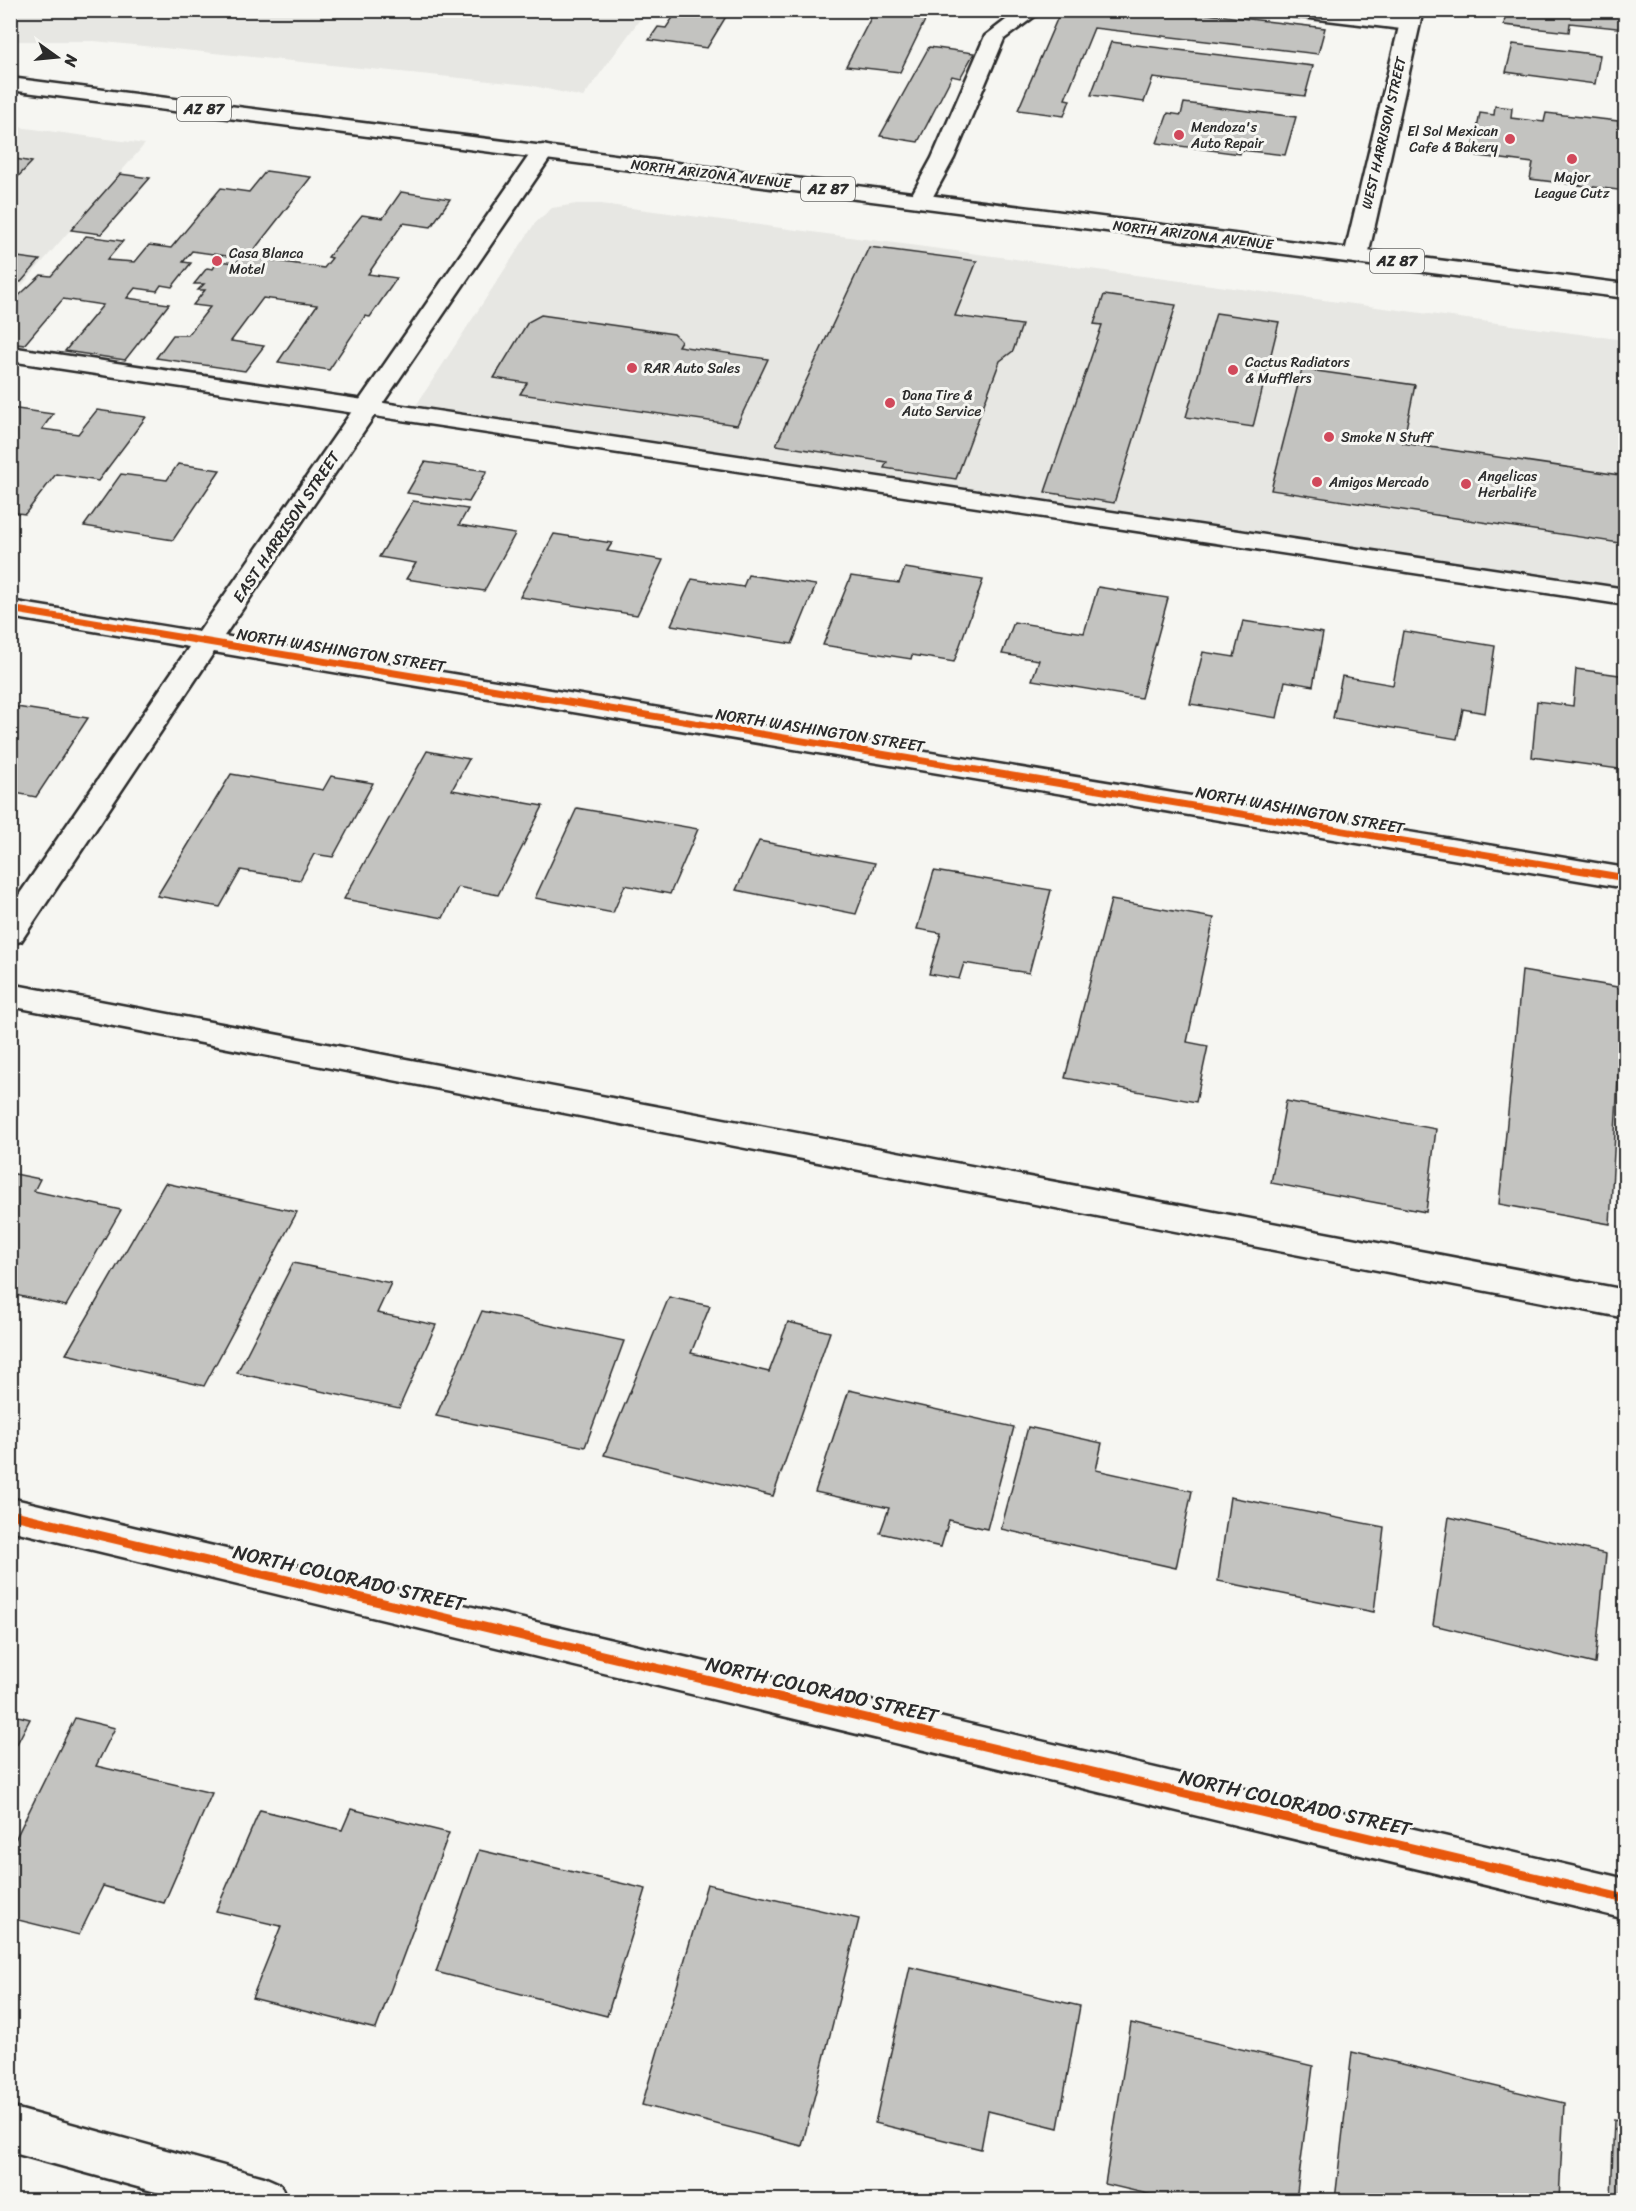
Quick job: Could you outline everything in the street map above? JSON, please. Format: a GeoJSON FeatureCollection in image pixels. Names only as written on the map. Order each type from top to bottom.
{"type":"FeatureCollection","features":[{"type":"Feature","properties":{"kind":"street"},"geometry":{"type":"LineString","coordinates":[[920,200],[943,158],[995,36],[1033,10]]}},
{"type":"Feature","properties":{"kind":"street"},"geometry":{"type":"LineString","coordinates":[[1293,10],[1411,17]]}},
{"type":"Feature","properties":{"kind":"street","name":"WEST HARRISON STREET"},"geometry":{"type":"LineString","coordinates":[[1356,256],[1411,17]]}},
{"type":"Feature","properties":{"kind":"street","name":"NORTH ARIZONA AVENUE"},"geometry":{"type":"LineString","coordinates":[[10,84],[1626,291]]}},
{"type":"Feature","properties":{"kind":"street","name":"EAST HARRISON STREET"},"geometry":{"type":"LineString","coordinates":[[10,933],[207,641],[543,152]]}},
{"type":"Feature","properties":{"kind":"street"},"geometry":{"type":"LineString","coordinates":[[10,354],[1626,597]]}},
{"type":"Feature","properties":{"kind":"street","name":"NORTH WASHINGTON STREET"},"geometry":{"type":"LineString","coordinates":[[10,609],[1626,878]]}},
{"type":"Feature","properties":{"kind":"street"},"geometry":{"type":"LineString","coordinates":[[10,995],[1626,1304]]}},
{"type":"Feature","properties":{"kind":"street","name":"NORTH COLORADO STREET"},"geometry":{"type":"LineString","coordinates":[[10,1514],[1626,1899]]}},
{"type":"Feature","properties":{"kind":"street"},"geometry":{"type":"LineString","coordinates":[[10,2129],[264,2200]]}},
{"type":"Feature","properties":{"kind":"shaded area"},"geometry":{"type":"Polygon","coordinates":[[[10,11],[646,11],[583,97],[529,85],[94,41],[11,41],[10,11]]]}},
{"type":"Feature","properties":{"kind":"shaded area"},"geometry":{"type":"Polygon","coordinates":[[[11,126],[145,144],[11,298],[11,126]]]}},
{"type":"Feature","properties":{"kind":"shaded area"},"geometry":{"type":"Polygon","coordinates":[[[576,204],[601,204],[1625,340],[1625,588],[415,407],[535,223],[552,208],[576,204]]]}},
{"type":"Feature","properties":{"kind":"building"},"geometry":{"type":"Polygon","coordinates":[[[678,10],[730,10],[707,48],[649,40],[658,27],[666,28],[678,10]]]}},
{"type":"Feature","properties":{"kind":"building"},"geometry":{"type":"Polygon","coordinates":[[[875,10],[930,10],[900,72],[846,66],[875,10]]]}},
{"type":"Feature","properties":{"kind":"building"},"geometry":{"type":"Polygon","coordinates":[[[1061,10],[1111,10],[1155,16],[1157,10],[1173,10],[1325,28],[1318,54],[1094,28],[1065,99],[1070,100],[1064,116],[1018,110],[1061,10]]]}},
{"type":"Feature","properties":{"kind":"building"},"geometry":{"type":"Polygon","coordinates":[[[1506,10],[1626,10],[1626,29],[1570,23],[1569,32],[1504,25],[1506,10]]]}},
{"type":"Feature","properties":{"kind":"building"},"geometry":{"type":"Polygon","coordinates":[[[1111,42],[1313,66],[1305,96],[1153,78],[1144,102],[1091,95],[1111,42]]]}},
{"type":"Feature","properties":{"kind":"building"},"geometry":{"type":"Polygon","coordinates":[[[1513,44],[1600,55],[1595,84],[1506,72],[1513,44]]]}},
{"type":"Feature","properties":{"kind":"building"},"geometry":{"type":"Polygon","coordinates":[[[929,47],[974,53],[960,78],[952,76],[918,142],[880,136],[929,47]]]}},
{"type":"Feature","properties":{"kind":"building"},"geometry":{"type":"Polygon","coordinates":[[[1184,103],[1296,117],[1285,155],[1241,150],[1240,154],[1157,143],[1168,113],[1181,115],[1184,103]]]}},
{"type":"Feature","properties":{"kind":"building"},"geometry":{"type":"Polygon","coordinates":[[[1495,106],[1512,108],[1511,118],[1544,122],[1546,113],[1618,121],[1618,125],[1626,126],[1626,191],[1530,179],[1533,163],[1472,155],[1480,113],[1494,115],[1495,106]]]}},
{"type":"Feature","properties":{"kind":"building"},"geometry":{"type":"Polygon","coordinates":[[[10,158],[32,162],[10,185],[10,158]]]}},
{"type":"Feature","properties":{"kind":"building"},"geometry":{"type":"Polygon","coordinates":[[[266,171],[311,177],[250,255],[236,253],[234,257],[192,251],[183,262],[191,263],[172,287],[161,285],[157,291],[135,288],[127,298],[169,304],[125,360],[65,351],[103,305],[63,299],[24,345],[10,343],[10,304],[41,275],[51,276],[86,236],[123,241],[107,260],[135,262],[149,245],[171,248],[221,188],[249,192],[266,171]]]}},
{"type":"Feature","properties":{"kind":"building"},"geometry":{"type":"Polygon","coordinates":[[[120,174],[150,178],[101,234],[71,230],[120,174]]]}},
{"type":"Feature","properties":{"kind":"building"},"geometry":{"type":"Polygon","coordinates":[[[401,192],[450,199],[431,227],[403,223],[368,274],[397,278],[370,317],[365,316],[329,370],[278,362],[317,305],[263,298],[231,341],[264,346],[245,371],[156,358],[173,335],[188,335],[210,307],[193,305],[205,290],[198,290],[204,284],[194,284],[207,268],[213,269],[218,261],[236,263],[242,256],[324,268],[332,258],[328,257],[362,215],[383,218],[401,192]]]}},
{"type":"Feature","properties":{"kind":"building","name":"Dana Tire & Auto Service"},"geometry":{"type":"Polygon","coordinates":[[[869,247],[977,261],[955,316],[1022,325],[1013,351],[1000,361],[956,479],[884,468],[887,462],[776,445],[869,247]]]}},
{"type":"Feature","properties":{"kind":"building"},"geometry":{"type":"Polygon","coordinates":[[[10,256],[40,260],[21,282],[10,281],[10,256]]]}},
{"type":"Feature","properties":{"kind":"building"},"geometry":{"type":"Polygon","coordinates":[[[1104,295],[1176,305],[1114,503],[1045,492],[1102,325],[1094,324],[1104,295]]]}},
{"type":"Feature","properties":{"kind":"building","name":"Cactus Radiators & Mufflers"},"geometry":{"type":"Polygon","coordinates":[[[1216,313],[1279,322],[1253,427],[1186,417],[1216,313]]]}},
{"type":"Feature","properties":{"kind":"building","name":"RAR Auto Sales"},"geometry":{"type":"Polygon","coordinates":[[[541,315],[674,334],[681,341],[678,346],[768,359],[737,425],[520,394],[527,383],[494,378],[528,322],[541,315]]]}},
{"type":"Feature","properties":{"kind":"building"},"geometry":{"type":"Polygon","coordinates":[[[1302,369],[1415,385],[1403,443],[1626,476],[1626,544],[1271,490],[1302,369]]]}},
{"type":"Feature","properties":{"kind":"building"},"geometry":{"type":"Polygon","coordinates":[[[10,408],[53,414],[42,429],[78,434],[97,410],[146,417],[98,481],[56,474],[25,514],[10,512],[10,408]]]}},
{"type":"Feature","properties":{"kind":"building"},"geometry":{"type":"Polygon","coordinates":[[[425,462],[487,471],[469,502],[407,493],[425,462]]]}},
{"type":"Feature","properties":{"kind":"building"},"geometry":{"type":"Polygon","coordinates":[[[178,464],[220,470],[173,540],[84,526],[121,474],[167,480],[178,464]]]}},
{"type":"Feature","properties":{"kind":"building"},"geometry":{"type":"Polygon","coordinates":[[[413,501],[468,509],[459,525],[515,534],[484,591],[406,579],[416,563],[379,557],[413,501]]]}},
{"type":"Feature","properties":{"kind":"building"},"geometry":{"type":"Polygon","coordinates":[[[554,534],[612,543],[607,551],[663,560],[637,615],[520,597],[554,534]]]}},
{"type":"Feature","properties":{"kind":"building"},"geometry":{"type":"Polygon","coordinates":[[[905,568],[983,580],[954,662],[912,655],[911,659],[823,645],[851,576],[899,583],[905,568]]]}},
{"type":"Feature","properties":{"kind":"building"},"geometry":{"type":"Polygon","coordinates":[[[748,575],[816,585],[792,644],[671,625],[692,579],[743,587],[748,575]]]}},
{"type":"Feature","properties":{"kind":"building"},"geometry":{"type":"Polygon","coordinates":[[[1098,587],[1168,598],[1141,698],[1032,680],[1039,660],[1002,654],[1014,622],[1084,633],[1098,587]]]}},
{"type":"Feature","properties":{"kind":"building"},"geometry":{"type":"Polygon","coordinates":[[[1243,621],[1323,633],[1313,686],[1285,681],[1277,718],[1190,704],[1203,652],[1234,657],[1243,621]]]}},
{"type":"Feature","properties":{"kind":"building"},"geometry":{"type":"Polygon","coordinates":[[[1403,631],[1495,646],[1485,713],[1463,709],[1457,739],[1333,718],[1342,676],[1393,685],[1403,631]]]}},
{"type":"Feature","properties":{"kind":"building"},"geometry":{"type":"Polygon","coordinates":[[[1576,669],[1626,676],[1626,770],[1532,757],[1537,701],[1573,706],[1576,669]]]}},
{"type":"Feature","properties":{"kind":"building"},"geometry":{"type":"Polygon","coordinates":[[[10,706],[88,718],[36,797],[10,792],[10,706]]]}},
{"type":"Feature","properties":{"kind":"building"},"geometry":{"type":"Polygon","coordinates":[[[427,751],[469,759],[452,790],[543,806],[498,895],[458,887],[443,918],[344,899],[427,751]]]}},
{"type":"Feature","properties":{"kind":"building"},"geometry":{"type":"Polygon","coordinates":[[[231,774],[323,790],[331,776],[373,783],[333,857],[314,854],[300,880],[241,870],[220,907],[157,896],[231,774]]]}},
{"type":"Feature","properties":{"kind":"building"},"geometry":{"type":"Polygon","coordinates":[[[577,808],[698,829],[670,894],[625,885],[613,913],[535,898],[577,808]]]}},
{"type":"Feature","properties":{"kind":"building"},"geometry":{"type":"Polygon","coordinates":[[[759,841],[875,863],[856,914],[736,890],[759,841]]]}},
{"type":"Feature","properties":{"kind":"building"},"geometry":{"type":"Polygon","coordinates":[[[934,871],[1051,890],[1029,973],[964,963],[959,979],[929,974],[941,933],[917,929],[934,871]]]}},
{"type":"Feature","properties":{"kind":"building"},"geometry":{"type":"Polygon","coordinates":[[[1111,900],[1214,918],[1187,1042],[1208,1046],[1196,1102],[1065,1078],[1111,900]]]}},
{"type":"Feature","properties":{"kind":"building"},"geometry":{"type":"Polygon","coordinates":[[[1522,971],[1623,988],[1610,1224],[1499,1204],[1522,971]]]}},
{"type":"Feature","properties":{"kind":"building"},"geometry":{"type":"Polygon","coordinates":[[[1286,1101],[1436,1129],[1426,1212],[1271,1183],[1286,1101]]]}},
{"type":"Feature","properties":{"kind":"building"},"geometry":{"type":"Polygon","coordinates":[[[10,1173],[40,1179],[34,1191],[121,1210],[66,1306],[10,1294],[10,1173]]]}},
{"type":"Feature","properties":{"kind":"building"},"geometry":{"type":"Polygon","coordinates":[[[165,1183],[297,1212],[204,1386],[66,1354],[165,1183]]]}},
{"type":"Feature","properties":{"kind":"building"},"geometry":{"type":"Polygon","coordinates":[[[293,1263],[391,1283],[377,1313],[436,1325],[399,1408],[237,1373],[293,1263]]]}},
{"type":"Feature","properties":{"kind":"building"},"geometry":{"type":"Polygon","coordinates":[[[669,1297],[710,1306],[691,1353],[769,1372],[788,1322],[830,1332],[773,1496],[604,1455],[669,1297]]]}},
{"type":"Feature","properties":{"kind":"building"},"geometry":{"type":"Polygon","coordinates":[[[482,1311],[624,1341],[585,1447],[436,1416],[482,1311]]]}},
{"type":"Feature","properties":{"kind":"building"},"geometry":{"type":"Polygon","coordinates":[[[849,1390],[1014,1427],[987,1529],[949,1520],[941,1547],[880,1533],[889,1508],[815,1492],[849,1390]]]}},
{"type":"Feature","properties":{"kind":"building"},"geometry":{"type":"Polygon","coordinates":[[[1028,1427],[1102,1443],[1096,1470],[1192,1491],[1176,1568],[1001,1529],[1028,1427]]]}},
{"type":"Feature","properties":{"kind":"building"},"geometry":{"type":"Polygon","coordinates":[[[1230,1497],[1384,1527],[1374,1612],[1218,1581],[1230,1497]]]}},
{"type":"Feature","properties":{"kind":"building"},"geometry":{"type":"Polygon","coordinates":[[[1449,1517],[1606,1554],[1595,1664],[1433,1625],[1449,1517]]]}},
{"type":"Feature","properties":{"kind":"building"},"geometry":{"type":"Polygon","coordinates":[[[10,1714],[30,1719],[10,1757],[10,1714]]]}},
{"type":"Feature","properties":{"kind":"building"},"geometry":{"type":"Polygon","coordinates":[[[75,1718],[115,1728],[96,1766],[212,1793],[164,1903],[103,1886],[79,1935],[10,1918],[10,1850],[75,1718]]]}},
{"type":"Feature","properties":{"kind":"building"},"geometry":{"type":"Polygon","coordinates":[[[351,1809],[449,1833],[376,2029],[252,1998],[281,1926],[216,1911],[260,1810],[342,1830],[351,1809]]]}},
{"type":"Feature","properties":{"kind":"building"},"geometry":{"type":"Polygon","coordinates":[[[479,1850],[646,1889],[607,2016],[436,1972],[479,1850]]]}},
{"type":"Feature","properties":{"kind":"building"},"geometry":{"type":"Polygon","coordinates":[[[707,1884],[859,1919],[802,2146],[642,2105],[707,1884]]]}},
{"type":"Feature","properties":{"kind":"building"},"geometry":{"type":"Polygon","coordinates":[[[910,1967],[1080,2006],[1058,2128],[988,2111],[981,2149],[875,2123],[910,1967]]]}},
{"type":"Feature","properties":{"kind":"building"},"geometry":{"type":"Polygon","coordinates":[[[1131,2023],[1313,2066],[1296,2200],[1173,2200],[1105,2184],[1131,2023]]]}},
{"type":"Feature","properties":{"kind":"building"},"geometry":{"type":"Polygon","coordinates":[[[1352,2052],[1564,2103],[1559,2200],[1335,2200],[1352,2052]]]}},
{"type":"Feature","properties":{"kind":"building"},"geometry":{"type":"Polygon","coordinates":[[[1614,2119],[1626,2122],[1626,2200],[1611,2200],[1614,2119]]]}},
{"type":"Feature","properties":{"kind":"cycle path"},"geometry":{"type":"LineString","coordinates":[[10,609],[1626,878]]}},
{"type":"Feature","properties":{"kind":"cycle path"},"geometry":{"type":"LineString","coordinates":[[10,1514],[1626,1899]]}},
{"type":"Feature","properties":{"kind":"place","name":"Mendoza's Auto Repair"},"geometry":{"type":"Point","coordinates":[1179,135]}},
{"type":"Feature","properties":{"kind":"place","name":"El Sol Mexican Cafe & Bakery"},"geometry":{"type":"Point","coordinates":[1510,139]}},
{"type":"Feature","properties":{"kind":"place","name":"Major League Cutz"},"geometry":{"type":"Point","coordinates":[1572,159]}},
{"type":"Feature","properties":{"kind":"place","name":"Casa Blanca Motel"},"geometry":{"type":"Point","coordinates":[217,261]}},
{"type":"Feature","properties":{"kind":"place","name":"RAR Auto Sales"},"geometry":{"type":"Point","coordinates":[632,368]}},
{"type":"Feature","properties":{"kind":"place","name":"Cactus Radiators & Mufflers"},"geometry":{"type":"Point","coordinates":[1233,370]}},
{"type":"Feature","properties":{"kind":"place","name":"Dana Tire & Auto Service"},"geometry":{"type":"Point","coordinates":[890,403]}},
{"type":"Feature","properties":{"kind":"place","name":"Smoke N Stuff"},"geometry":{"type":"Point","coordinates":[1329,437]}},
{"type":"Feature","properties":{"kind":"place","name":"Amigos Mercado"},"geometry":{"type":"Point","coordinates":[1317,482]}},
{"type":"Feature","properties":{"kind":"place","name":"Angelicas Herbalife"},"geometry":{"type":"Point","coordinates":[1466,484]}}]}
